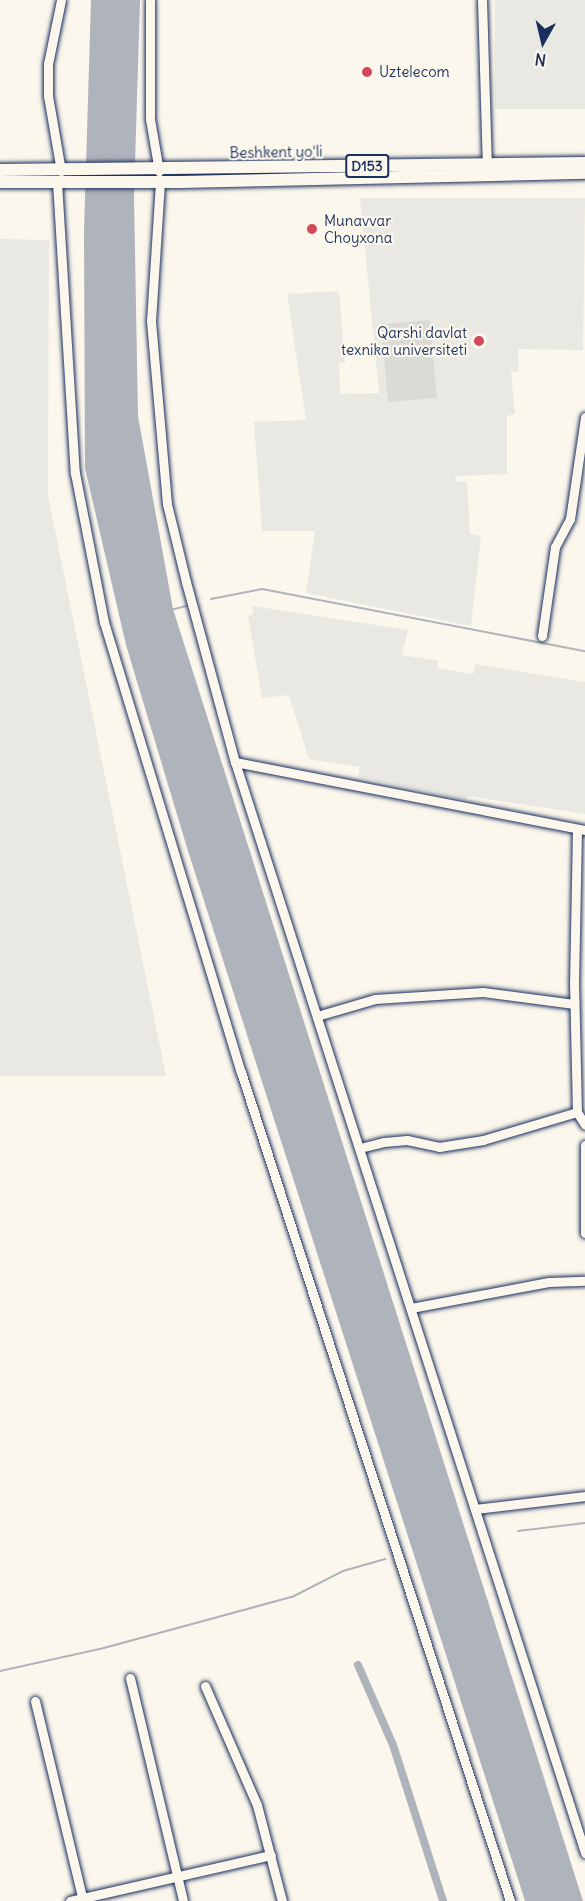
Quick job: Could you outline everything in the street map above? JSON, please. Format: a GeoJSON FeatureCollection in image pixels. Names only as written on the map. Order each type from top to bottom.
{"type":"FeatureCollection","features":[{"type":"Feature","properties":{"kind":"main road","name":"Beshkent yoʻli"},"geometry":{"type":"LineString","coordinates":[[154,177],[294,167],[585,163]]}},
{"type":"Feature","properties":{"kind":"main road"},"geometry":{"type":"LineString","coordinates":[[294,167],[294,180]]}},
{"type":"Feature","properties":{"kind":"main road","name":"D153"},"geometry":{"type":"LineString","coordinates":[[0,170],[62,177]]}},
{"type":"Feature","properties":{"kind":"main road","name":"Beshkent yoʻli"},"geometry":{"type":"LineString","coordinates":[[154,177],[294,180],[585,173]]}},
{"type":"Feature","properties":{"kind":"main road","name":"D153"},"geometry":{"type":"LineString","coordinates":[[0,182],[62,177],[154,177]]}},
{"type":"Feature","properties":{"kind":"street"},"geometry":{"type":"LineString","coordinates":[[61,0],[48,64],[48,96],[62,177],[75,473],[104,622],[241,1072],[510,1901]]}},
{"type":"Feature","properties":{"kind":"street"},"geometry":{"type":"LineString","coordinates":[[150,0],[150,119],[154,177],[151,321],[167,504],[235,762],[585,1853]]}},
{"type":"Feature","properties":{"kind":"street"},"geometry":{"type":"LineString","coordinates":[[482,0],[487,164]]}},
{"type":"Feature","properties":{"kind":"street"},"geometry":{"type":"LineString","coordinates":[[542,636],[555,547],[570,519],[585,417]]}},
{"type":"Feature","properties":{"kind":"street"},"geometry":{"type":"LineString","coordinates":[[575,482],[585,486]]}},
{"type":"Feature","properties":{"kind":"street"},"geometry":{"type":"LineString","coordinates":[[235,762],[581,829],[574,1004],[577,1112],[585,1125]]}},
{"type":"Feature","properties":{"kind":"street"},"geometry":{"type":"LineString","coordinates":[[317,1016],[375,999],[483,992],[574,1004]]}},
{"type":"Feature","properties":{"kind":"street"},"geometry":{"type":"LineString","coordinates":[[360,1148],[384,1142],[407,1140],[439,1147],[483,1140],[577,1112]]}},
{"type":"Feature","properties":{"kind":"street"},"geometry":{"type":"LineString","coordinates":[[585,1145],[585,1233]]}},
{"type":"Feature","properties":{"kind":"street"},"geometry":{"type":"LineString","coordinates":[[411,1308],[549,1282],[585,1281]]}},
{"type":"Feature","properties":{"kind":"street"},"geometry":{"type":"LineString","coordinates":[[475,1509],[585,1496]]}},
{"type":"Feature","properties":{"kind":"street"},"geometry":{"type":"LineString","coordinates":[[130,1678],[183,1901]]}},
{"type":"Feature","properties":{"kind":"street"},"geometry":{"type":"LineString","coordinates":[[205,1686],[257,1806],[282,1901]]}},
{"type":"Feature","properties":{"kind":"street"},"geometry":{"type":"LineString","coordinates":[[35,1701],[83,1900]]}},
{"type":"Feature","properties":{"kind":"street"},"geometry":{"type":"LineString","coordinates":[[70,1901],[83,1900],[271,1855]]}},
{"type":"Feature","properties":{"kind":"shaded area"},"geometry":{"type":"Polygon","coordinates":[[[91,0],[140,0],[134,196],[138,416],[173,609],[583,1901],[525,1901],[188,851],[126,645],[85,468],[84,231],[91,0]]]}},
{"type":"Feature","properties":{"kind":"shaded area"},"geometry":{"type":"Polygon","coordinates":[[[495,0],[585,0],[585,109],[495,109],[495,0]]]}},
{"type":"Feature","properties":{"kind":"shaded area"},"geometry":{"type":"Polygon","coordinates":[[[360,198],[585,198],[583,350],[518,349],[519,372],[511,372],[515,414],[507,416],[507,474],[455,476],[456,482],[467,481],[470,534],[481,536],[471,626],[306,593],[315,531],[262,531],[254,422],[306,420],[287,294],[339,291],[345,363],[339,363],[340,394],[379,393],[360,198]]]}},
{"type":"Feature","properties":{"kind":"shaded area"},"geometry":{"type":"Polygon","coordinates":[[[0,239],[49,240],[48,496],[166,1076],[0,1076],[0,239]]]}},
{"type":"Feature","properties":{"kind":"shaded area"},"geometry":{"type":"Polygon","coordinates":[[[430,320],[437,398],[388,402],[381,324],[430,320]]]}},
{"type":"Feature","properties":{"kind":"shaded area"},"geometry":{"type":"Polygon","coordinates":[[[252,606],[408,630],[402,655],[438,661],[438,668],[473,674],[475,664],[585,682],[585,814],[468,796],[465,800],[358,777],[360,767],[309,759],[289,695],[262,698],[248,616],[253,614],[252,606]]]}},
{"type":"Feature","properties":{"kind":"waterway"},"geometry":{"type":"LineString","coordinates":[[211,599],[262,589],[585,651]]}},
{"type":"Feature","properties":{"kind":"waterway"},"geometry":{"type":"LineString","coordinates":[[171,610],[186,606]]}},
{"type":"Feature","properties":{"kind":"waterway"},"geometry":{"type":"LineString","coordinates":[[518,1531],[585,1523]]}},
{"type":"Feature","properties":{"kind":"waterway"},"geometry":{"type":"LineString","coordinates":[[0,1671],[100,1649],[292,1597],[343,1571],[385,1559]]}},
{"type":"Feature","properties":{"kind":"waterway"},"geometry":{"type":"LineString","coordinates":[[358,1665],[393,1745],[443,1901]]}},
{"type":"Feature","properties":{"kind":"place","name":"Uztelecom"},"geometry":{"type":"Point","coordinates":[367,72]}},
{"type":"Feature","properties":{"kind":"place","name":"Munavvar Choyxona"},"geometry":{"type":"Point","coordinates":[312,229]}},
{"type":"Feature","properties":{"kind":"place","name":"Qarshi davlat texnika universiteti"},"geometry":{"type":"Point","coordinates":[479,341]}}]}
